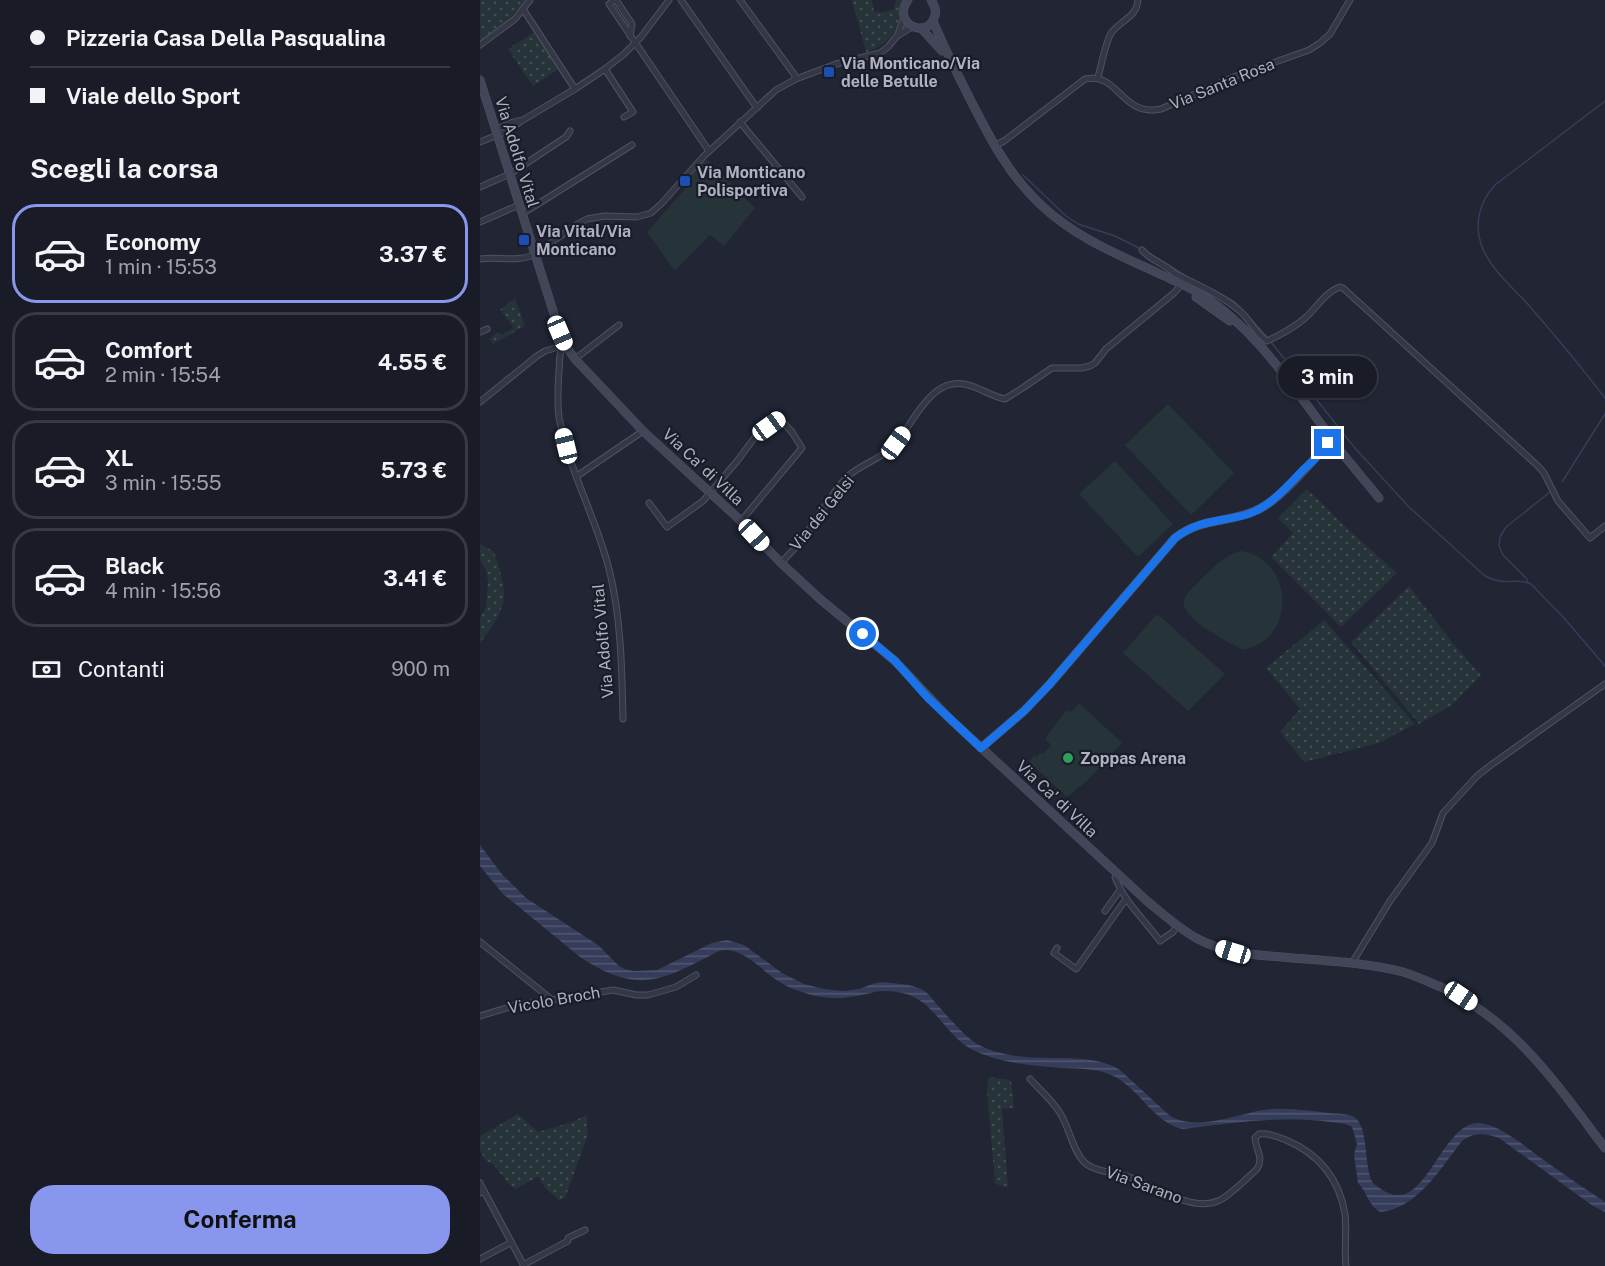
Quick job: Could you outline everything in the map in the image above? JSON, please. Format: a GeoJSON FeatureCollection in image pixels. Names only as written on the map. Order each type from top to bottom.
{"type":"FeatureCollection","features":[{"type":"Feature","properties":{"kind":"street"},"geometry":{"type":"LineString","coordinates":[[480,45],[508,25],[530,0]]}},
{"type":"Feature","properties":{"kind":"street"},"geometry":{"type":"LineString","coordinates":[[616,0],[632,24],[630,36],[709,152]]}},
{"type":"Feature","properties":{"kind":"street"},"geometry":{"type":"LineString","coordinates":[[497,133],[505,132],[605,69],[636,44],[669,0]]}},
{"type":"Feature","properties":{"kind":"street"},"geometry":{"type":"LineString","coordinates":[[681,0],[757,108]]}},
{"type":"Feature","properties":{"kind":"street"},"geometry":{"type":"LineString","coordinates":[[740,0],[796,79]]}},
{"type":"Feature","properties":{"kind":"street"},"geometry":{"type":"LineString","coordinates":[[480,259],[521,258],[535,254],[587,219],[604,216],[637,217],[651,213],[709,152],[776,90],[796,79],[836,64],[880,53],[888,47],[897,36],[903,17],[903,6],[908,0]]}},
{"type":"Feature","properties":{"kind":"street"},"geometry":{"type":"LineString","coordinates":[[897,36],[917,27],[927,26],[933,21],[936,12],[931,0]]}},
{"type":"Feature","properties":{"kind":"street"},"geometry":{"type":"LineString","coordinates":[[994,146],[1004,141],[1079,82],[1098,77],[1111,32],[1130,18],[1137,7],[1138,0]]}},
{"type":"Feature","properties":{"kind":"street","name":"Via Santa Rosa"},"geometry":{"type":"LineString","coordinates":[[1098,77],[1140,109],[1147,111],[1161,109],[1236,75],[1309,50],[1330,34],[1350,0]]}},
{"type":"Feature","properties":{"kind":"street"},"geometry":{"type":"LineString","coordinates":[[523,9],[575,89]]}},
{"type":"Feature","properties":{"kind":"street"},"geometry":{"type":"LineString","coordinates":[[903,17],[906,22],[934,39],[940,38]]}},
{"type":"Feature","properties":{"kind":"street"},"geometry":{"type":"LineString","coordinates":[[933,21],[950,61],[994,146],[1020,183],[1053,216],[1092,242],[1201,294],[1224,309],[1243,314],[1264,339],[1270,340],[1305,318],[1336,288],[1343,288],[1538,466],[1558,501],[1590,538],[1605,526]]}},
{"type":"Feature","properties":{"kind":"street"},"geometry":{"type":"LineString","coordinates":[[928,35],[950,61]]}},
{"type":"Feature","properties":{"kind":"street"},"geometry":{"type":"LineString","coordinates":[[605,69],[633,112],[624,117]]}},
{"type":"Feature","properties":{"kind":"street","name":"Via Adolfo Vital"},"geometry":{"type":"LineString","coordinates":[[480,80],[483,100],[497,133],[565,345],[560,353],[558,406],[566,446],[593,517],[609,569],[621,664],[623,719]]}},
{"type":"Feature","properties":{"kind":"street"},"geometry":{"type":"LineString","coordinates":[[492,119],[510,123],[520,122]]}},
{"type":"Feature","properties":{"kind":"street"},"geometry":{"type":"LineString","coordinates":[[740,122],[802,197]]}},
{"type":"Feature","properties":{"kind":"street"},"geometry":{"type":"LineString","coordinates":[[480,142],[510,123]]}},
{"type":"Feature","properties":{"kind":"street"},"geometry":{"type":"LineString","coordinates":[[480,187],[510,174],[566,137],[570,131]]}},
{"type":"Feature","properties":{"kind":"street"},"geometry":{"type":"LineString","coordinates":[[480,222],[521,210],[632,145]]}},
{"type":"Feature","properties":{"kind":"street"},"geometry":{"type":"LineString","coordinates":[[1142,250],[1144,254],[1167,266],[1237,321],[1275,361],[1328,436],[1379,498]]}},
{"type":"Feature","properties":{"kind":"street","name":"Via dei Gelsi"},"geometry":{"type":"LineString","coordinates":[[781,563],[802,540],[848,476],[889,450],[924,404],[938,391],[950,384],[964,384],[1005,399],[1052,368],[1090,366],[1106,349],[1181,285]]}},
{"type":"Feature","properties":{"kind":"street"},"geometry":{"type":"LineString","coordinates":[[575,359],[619,325]]}},
{"type":"Feature","properties":{"kind":"street"},"geometry":{"type":"LineString","coordinates":[[480,332],[487,329]]}},
{"type":"Feature","properties":{"kind":"street"},"geometry":{"type":"LineString","coordinates":[[480,402],[537,356],[565,345]]}},
{"type":"Feature","properties":{"kind":"street","name":"Via Ca' di Villa"},"geometry":{"type":"LineString","coordinates":[[565,345],[575,359],[643,431],[741,521],[781,563],[820,599],[895,661],[928,698],[981,748],[1147,901],[1177,925],[1197,939],[1233,952],[1369,964],[1406,973],[1461,996],[1491,1017],[1534,1056],[1605,1148]]}},
{"type":"Feature","properties":{"kind":"street"},"geometry":{"type":"LineString","coordinates":[[649,503],[667,527],[703,501],[758,433],[779,418],[802,448],[741,521]]}},
{"type":"Feature","properties":{"kind":"street"},"geometry":{"type":"LineString","coordinates":[[577,476],[643,431]]}},
{"type":"Feature","properties":{"kind":"street"},"geometry":{"type":"LineString","coordinates":[[981,748],[1024,711],[1049,685],[1175,538],[1196,525],[1246,514],[1269,503],[1324,448],[1328,443],[1328,436]]}},
{"type":"Feature","properties":{"kind":"street"},"geometry":{"type":"LineString","coordinates":[[1352,963],[1390,901],[1431,843],[1446,808],[1491,765],[1605,684]]}},
{"type":"Feature","properties":{"kind":"street"},"geometry":{"type":"LineString","coordinates":[[1117,873],[1115,877],[1120,890],[1160,940],[1173,932],[1177,925]]}},
{"type":"Feature","properties":{"kind":"street"},"geometry":{"type":"LineString","coordinates":[[1105,911],[1120,890]]}},
{"type":"Feature","properties":{"kind":"street"},"geometry":{"type":"LineString","coordinates":[[1053,950],[1076,969],[1126,899]]}},
{"type":"Feature","properties":{"kind":"street"},"geometry":{"type":"LineString","coordinates":[[480,942],[551,999]]}},
{"type":"Feature","properties":{"kind":"street","name":"Vicolo Broch"},"geometry":{"type":"LineString","coordinates":[[480,1016],[513,1006],[613,990],[648,995],[676,987],[696,975]]}},
{"type":"Feature","properties":{"kind":"street","name":"Via Sarano"},"geometry":{"type":"LineString","coordinates":[[1030,1079],[1060,1113],[1083,1162],[1090,1167],[1132,1178],[1170,1196],[1190,1201],[1205,1203],[1219,1201],[1257,1169],[1261,1164],[1261,1157],[1255,1138],[1259,1134],[1266,1133],[1298,1145],[1313,1155],[1327,1170],[1337,1191],[1345,1218],[1346,1266]]}},
{"type":"Feature","properties":{"kind":"street"},"geometry":{"type":"LineString","coordinates":[[480,1183],[482,1192],[523,1265],[585,1230]]}},
{"type":"Feature","properties":{"kind":"street"},"geometry":{"type":"LineString","coordinates":[[480,1259],[510,1243]]}},
{"type":"Feature","properties":{"kind":"shaded area"},"geometry":{"type":"Polygon","coordinates":[[[480,0],[526,0],[510,18],[480,41],[480,0]]]}},
{"type":"Feature","properties":{"kind":"shaded area"},"geometry":{"type":"Polygon","coordinates":[[[852,0],[872,0],[874,12],[879,13],[894,9],[896,0],[904,0],[895,31],[877,48],[866,52],[852,0]]]}},
{"type":"Feature","properties":{"kind":"shaded area"},"geometry":{"type":"Polygon","coordinates":[[[536,31],[559,69],[533,86],[508,49],[536,31]]]}},
{"type":"Feature","properties":{"kind":"shaded area"},"geometry":{"type":"Polygon","coordinates":[[[706,159],[755,208],[724,246],[710,235],[675,271],[647,232],[685,189],[682,186],[706,159]]]}},
{"type":"Feature","properties":{"kind":"shaded area"},"geometry":{"type":"Polygon","coordinates":[[[515,298],[525,326],[493,344],[489,339],[498,332],[501,335],[514,328],[500,310],[515,298]]]}},
{"type":"Feature","properties":{"kind":"shaded area"},"geometry":{"type":"Polygon","coordinates":[[[1168,404],[1234,473],[1191,515],[1125,445],[1168,404]]]}},
{"type":"Feature","properties":{"kind":"shaded area"},"geometry":{"type":"Polygon","coordinates":[[[1115,461],[1173,524],[1138,557],[1079,494],[1115,461]]]}},
{"type":"Feature","properties":{"kind":"shaded area"},"geometry":{"type":"Polygon","coordinates":[[[1307,489],[1397,573],[1341,627],[1271,557],[1293,533],[1278,518],[1307,489]]]}},
{"type":"Feature","properties":{"kind":"shaded area"},"geometry":{"type":"Polygon","coordinates":[[[480,544],[494,552],[502,579],[504,600],[497,619],[480,643],[480,619],[486,606],[488,582],[486,570],[480,560],[480,544]]]}},
{"type":"Feature","properties":{"kind":"shaded area"},"geometry":{"type":"Polygon","coordinates":[[[1241,551],[1259,557],[1272,569],[1280,583],[1282,600],[1280,616],[1273,631],[1261,643],[1243,650],[1197,622],[1189,615],[1184,600],[1189,591],[1215,566],[1230,555],[1241,551]]]}},
{"type":"Feature","properties":{"kind":"shaded area"},"geometry":{"type":"Polygon","coordinates":[[[1409,586],[1481,675],[1452,705],[1419,724],[1351,642],[1409,586]]]}},
{"type":"Feature","properties":{"kind":"shaded area"},"geometry":{"type":"Polygon","coordinates":[[[1157,614],[1225,674],[1188,711],[1123,653],[1157,614]]]}},
{"type":"Feature","properties":{"kind":"shaded area"},"geometry":{"type":"Polygon","coordinates":[[[1324,620],[1415,724],[1379,743],[1304,762],[1280,732],[1300,709],[1266,668],[1324,620]]]}},
{"type":"Feature","properties":{"kind":"shaded area"},"geometry":{"type":"Polygon","coordinates":[[[1079,703],[1122,743],[1088,780],[1067,797],[1029,762],[1034,755],[1036,757],[1041,752],[1043,754],[1051,745],[1045,739],[1066,710],[1071,712],[1079,703]]]}},
{"type":"Feature","properties":{"kind":"shaded area"},"geometry":{"type":"Polygon","coordinates":[[[989,1077],[1011,1080],[1014,1108],[1002,1109],[1008,1187],[995,1184],[987,1090],[989,1077]]]}},
{"type":"Feature","properties":{"kind":"shaded area"},"geometry":{"type":"Polygon","coordinates":[[[518,1114],[538,1132],[587,1115],[588,1135],[565,1198],[559,1200],[545,1188],[538,1177],[515,1189],[494,1165],[485,1160],[480,1150],[480,1136],[518,1114]]]}},
{"type":"Feature","properties":{"kind":"water"},"geometry":{"type":"Polygon","coordinates":[[[480,845],[501,873],[526,898],[598,945],[624,969],[657,970],[712,943],[727,940],[744,945],[782,973],[804,984],[824,989],[843,991],[883,982],[909,985],[926,992],[971,1040],[987,1049],[1019,1056],[1085,1059],[1113,1066],[1169,1115],[1179,1120],[1212,1121],[1275,1109],[1352,1116],[1358,1120],[1364,1136],[1368,1167],[1373,1183],[1393,1195],[1408,1192],[1419,1184],[1456,1134],[1467,1126],[1487,1124],[1514,1138],[1605,1202],[1605,1212],[1593,1206],[1499,1138],[1480,1134],[1462,1141],[1437,1175],[1417,1195],[1393,1209],[1380,1212],[1373,1206],[1358,1183],[1354,1154],[1357,1144],[1352,1127],[1347,1125],[1293,1119],[1238,1122],[1183,1129],[1163,1120],[1130,1087],[1111,1075],[1087,1069],[1016,1063],[973,1050],[963,1044],[923,1002],[913,997],[886,991],[845,998],[814,996],[781,983],[743,955],[727,950],[719,951],[682,970],[651,980],[619,977],[580,957],[503,894],[480,866],[480,845]]]}},
{"type":"Feature","properties":{"kind":"waterway"},"geometry":{"type":"LineString","coordinates":[[1605,101],[1495,185],[1482,205],[1478,220],[1481,244],[1496,271],[1526,302],[1605,398]]}},
{"type":"Feature","properties":{"kind":"waterway"},"geometry":{"type":"LineString","coordinates":[[1023,175],[1066,216],[1078,224],[1115,236],[1139,248]]}},
{"type":"Feature","properties":{"kind":"waterway"},"geometry":{"type":"LineString","coordinates":[[1154,256],[1186,276]]}},
{"type":"Feature","properties":{"kind":"waterway"},"geometry":{"type":"LineString","coordinates":[[1214,290],[1235,302],[1268,338]]}},
{"type":"Feature","properties":{"kind":"waterway"},"geometry":{"type":"LineString","coordinates":[[1271,342],[1354,447],[1408,506],[1485,576],[1498,581],[1520,581],[1531,584],[1605,666]]}},
{"type":"Feature","properties":{"kind":"waterway"},"geometry":{"type":"LineString","coordinates":[[1562,482],[1605,414]]}},
{"type":"Feature","properties":{"kind":"waterway"},"geometry":{"type":"LineString","coordinates":[[1528,582],[1503,555],[1499,546],[1500,537],[1506,527],[1550,492]]}},
{"type":"Feature","properties":{"kind":"place","name":"Via Monticano/Via delle Betulle"},"geometry":{"type":"Point","coordinates":[829,72]}},
{"type":"Feature","properties":{"kind":"place","name":"Via Monticano Polisportiva"},"geometry":{"type":"Point","coordinates":[685,181]}},
{"type":"Feature","properties":{"kind":"place","name":"Via Vital/Via Monticano"},"geometry":{"type":"Point","coordinates":[524,240]}},
{"type":"Feature","properties":{"kind":"place","name":"Zoppas Arena"},"geometry":{"type":"Point","coordinates":[1068,758]}},
{"type":"Feature","properties":{"kind":"route"},"geometry":{"type":"LineString","coordinates":[[863,634],[895,661],[928,698],[981,748],[1024,711],[1049,685],[1175,538],[1196,525],[1258,510],[1282,492],[1328,443]]}}]}
